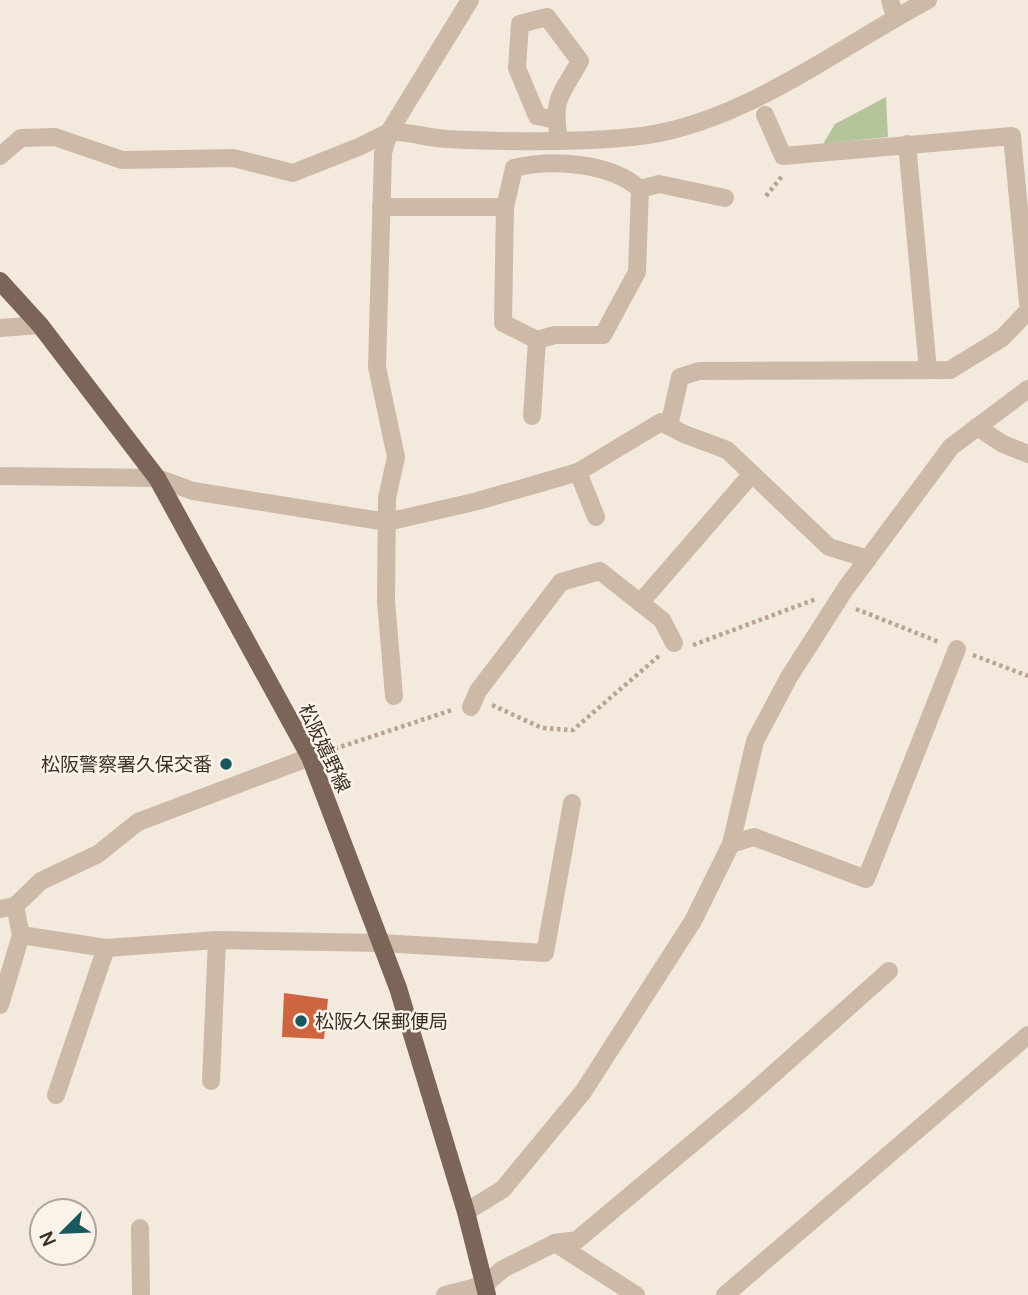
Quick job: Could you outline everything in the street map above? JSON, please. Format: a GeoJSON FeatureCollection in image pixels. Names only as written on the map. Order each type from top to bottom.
{"type":"FeatureCollection","features":[{"type":"Feature","properties":{"kind":"main road","name":"松阪嬉野線"},"geometry":{"type":"LineString","coordinates":[[0,281],[40,325],[158,478],[310,757],[382,943],[466,1212],[486,1290]]}},
{"type":"Feature","properties":{"kind":"street"},"geometry":{"type":"LineString","coordinates":[[394,696],[386,601],[387,498],[396,457],[377,367],[383,153],[389,132],[470,0]]}},
{"type":"Feature","properties":{"kind":"street"},"geometry":{"type":"LineString","coordinates":[[0,156],[21,138],[55,137],[122,160],[233,159],[293,173],[362,146],[389,132],[411,131],[443,139],[632,137],[675,129],[727,111],[841,52],[893,9],[928,0]]}},
{"type":"Feature","properties":{"kind":"street"},"geometry":{"type":"LineString","coordinates":[[556,120],[537,116],[517,68],[520,24],[547,17],[580,61],[554,108],[556,120],[559,139]]}},
{"type":"Feature","properties":{"kind":"street"},"geometry":{"type":"LineString","coordinates":[[765,115],[783,156],[1012,136],[1028,303]]}},
{"type":"Feature","properties":{"kind":"street"},"geometry":{"type":"LineString","coordinates":[[906,144],[928,370]]}},
{"type":"Feature","properties":{"kind":"street"},"geometry":{"type":"LineString","coordinates":[[566,161],[630,180],[640,188],[637,272],[603,335],[555,335],[537,340],[503,323],[505,207],[514,168],[566,161]]}},
{"type":"Feature","properties":{"kind":"street"},"geometry":{"type":"LineString","coordinates":[[640,188],[659,184],[725,198]]}},
{"type":"Feature","properties":{"kind":"street"},"geometry":{"type":"LineString","coordinates":[[382,207],[505,207]]}},
{"type":"Feature","properties":{"kind":"street"},"geometry":{"type":"LineString","coordinates":[[669,426],[680,377],[699,370],[950,370],[1002,338],[1028,311]]}},
{"type":"Feature","properties":{"kind":"street"},"geometry":{"type":"LineString","coordinates":[[0,328],[40,325]]}},
{"type":"Feature","properties":{"kind":"street"},"geometry":{"type":"LineString","coordinates":[[532,416],[537,340]]}},
{"type":"Feature","properties":{"kind":"street"},"geometry":{"type":"LineString","coordinates":[[466,1212],[503,1189],[583,1092],[693,921],[731,844],[755,741],[789,677],[842,595],[951,447],[1028,389]]}},
{"type":"Feature","properties":{"kind":"street"},"geometry":{"type":"LineString","coordinates":[[0,476],[158,478],[193,491],[387,522],[478,501],[578,472],[661,422],[727,450],[829,547],[869,559]]}},
{"type":"Feature","properties":{"kind":"street"},"geometry":{"type":"LineString","coordinates":[[977,427],[1003,444],[1028,454]]}},
{"type":"Feature","properties":{"kind":"street"},"geometry":{"type":"LineString","coordinates":[[578,472],[596,517]]}},
{"type":"Feature","properties":{"kind":"street"},"geometry":{"type":"LineString","coordinates":[[640,603],[751,475]]}},
{"type":"Feature","properties":{"kind":"street"},"geometry":{"type":"LineString","coordinates":[[471,707],[478,691],[561,582],[600,571],[662,620],[674,643]]}},
{"type":"Feature","properties":{"kind":"street"},"geometry":{"type":"LineString","coordinates":[[731,844],[754,837],[866,879],[957,649]]}},
{"type":"Feature","properties":{"kind":"street"},"geometry":{"type":"LineString","coordinates":[[0,1006],[21,935],[7,907],[41,881],[98,854],[138,822],[310,757]]}},
{"type":"Feature","properties":{"kind":"street"},"geometry":{"type":"LineString","coordinates":[[21,935],[106,948],[217,940],[382,943],[545,953],[572,803]]}},
{"type":"Feature","properties":{"kind":"street"},"geometry":{"type":"LineString","coordinates":[[211,1080],[217,940]]}},
{"type":"Feature","properties":{"kind":"street"},"geometry":{"type":"LineString","coordinates":[[56,1095],[106,948]]}},
{"type":"Feature","properties":{"kind":"street"},"geometry":{"type":"LineString","coordinates":[[444,1295],[486,1290],[503,1269],[555,1243],[576,1240],[743,1101],[889,971]]}},
{"type":"Feature","properties":{"kind":"street"},"geometry":{"type":"LineString","coordinates":[[725,1295],[1028,1035]]}},
{"type":"Feature","properties":{"kind":"street"},"geometry":{"type":"LineString","coordinates":[[140,1228],[141,1295]]}},
{"type":"Feature","properties":{"kind":"street"},"geometry":{"type":"LineString","coordinates":[[555,1243],[636,1295]]}},
{"type":"Feature","properties":{"kind":"path"},"geometry":{"type":"LineString","coordinates":[[310,757],[441,712],[490,704],[542,728],[573,730],[674,643],[693,645],[842,595],[957,649],[1028,676]]}},
{"type":"Feature","properties":{"kind":"green space"},"geometry":{"type":"Polygon","coordinates":[[[886,97],[888,137],[823,144],[835,124],[886,97]]]}},
{"type":"Feature","properties":{"kind":"building"},"geometry":{"type":"Polygon","coordinates":[[[284,993],[328,999],[324,1039],[282,1037],[284,993]]]}},
{"type":"Feature","properties":{"kind":"place","name":"松阪警察署久保交番"},"geometry":{"type":"Point","coordinates":[226,764]}},
{"type":"Feature","properties":{"kind":"place","name":"松阪久保郵便局"},"geometry":{"type":"Point","coordinates":[301,1021]}}]}
